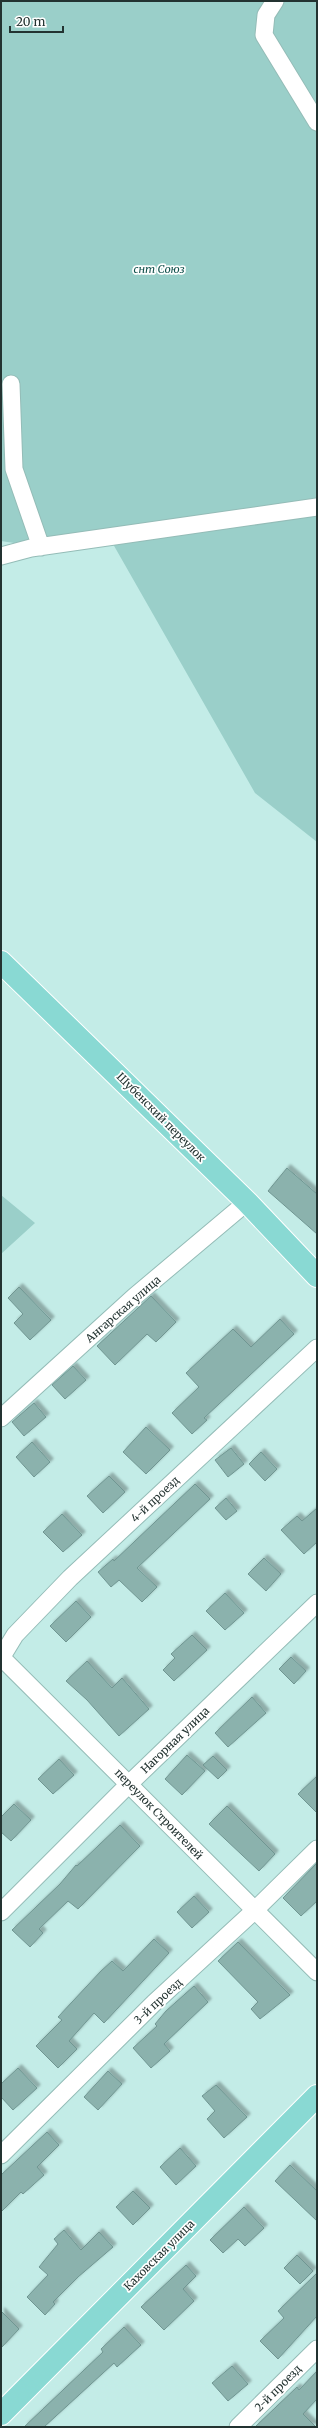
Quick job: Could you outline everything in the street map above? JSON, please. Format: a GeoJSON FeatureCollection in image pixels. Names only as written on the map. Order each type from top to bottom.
{"type":"FeatureCollection","features":[{"type":"Feature","properties":{"kind":"main road","name":"Шубенский переулок"},"geometry":{"type":"LineString","coordinates":[[1,962],[247,1202],[317,1276]]}},
{"type":"Feature","properties":{"kind":"main road","name":"Каховская улица"},"geometry":{"type":"LineString","coordinates":[[1,2414],[317,2096]]}},
{"type":"Feature","properties":{"kind":"street"},"geometry":{"type":"LineString","coordinates":[[275,1],[266,15],[264,35],[317,122]]}},
{"type":"Feature","properties":{"kind":"street"},"geometry":{"type":"LineString","coordinates":[[11,384],[14,469],[41,547]]}},
{"type":"Feature","properties":{"kind":"street"},"geometry":{"type":"LineString","coordinates":[[1,556],[41,547],[317,507]]}},
{"type":"Feature","properties":{"kind":"street","name":"Ангарская улица"},"geometry":{"type":"LineString","coordinates":[[1,1418],[134,1297],[247,1202]]}},
{"type":"Feature","properties":{"kind":"street","name":"4-й проезд"},"geometry":{"type":"LineString","coordinates":[[1,1657],[15,1636],[70,1578],[317,1348]]}},
{"type":"Feature","properties":{"kind":"street","name":"Нагорная улица"},"geometry":{"type":"LineString","coordinates":[[1,1912],[130,1784],[317,1603]]}},
{"type":"Feature","properties":{"kind":"street","name":"переулок Строителей"},"geometry":{"type":"LineString","coordinates":[[1,1657],[130,1784],[254,1911],[317,1972]]}},
{"type":"Feature","properties":{"kind":"street","name":"3-й проезд"},"geometry":{"type":"LineString","coordinates":[[1,2155],[154,2003],[254,1911],[317,1849]]}},
{"type":"Feature","properties":{"kind":"street","name":"2-й проезд"},"geometry":{"type":"LineString","coordinates":[[238,2427],[317,2349]]}},
{"type":"Feature","properties":{"kind":"green space","name":"снт Союз"},"geometry":{"type":"Polygon","coordinates":[[[1,1],[317,1],[317,842],[255,793],[109,537],[41,547],[1,541],[1,1]]]}},
{"type":"Feature","properties":{"kind":"green space"},"geometry":{"type":"Polygon","coordinates":[[[1,1195],[35,1223],[1,1254],[1,1195]]]}},
{"type":"Feature","properties":{"kind":"building"},"geometry":{"type":"Polygon","coordinates":[[[287,1168],[317,1194],[317,1234],[268,1191],[287,1168]]]}},
{"type":"Feature","properties":{"kind":"building"},"geometry":{"type":"Polygon","coordinates":[[[19,1287],[51,1320],[30,1340],[14,1323],[23,1314],[8,1298],[19,1287]]]}},
{"type":"Feature","properties":{"kind":"building"},"geometry":{"type":"Polygon","coordinates":[[[151,1296],[176,1322],[156,1342],[147,1334],[115,1365],[97,1346],[151,1296]]]}},
{"type":"Feature","properties":{"kind":"building"},"geometry":{"type":"Polygon","coordinates":[[[280,1319],[294,1334],[204,1418],[207,1420],[192,1434],[172,1413],[199,1387],[186,1373],[233,1329],[251,1347],[280,1319]]]}},
{"type":"Feature","properties":{"kind":"building"},"geometry":{"type":"Polygon","coordinates":[[[73,1366],[86,1380],[65,1399],[52,1385],[73,1366]]]}},
{"type":"Feature","properties":{"kind":"building"},"geometry":{"type":"Polygon","coordinates":[[[34,1403],[46,1417],[24,1436],[12,1422],[34,1403]]]}},
{"type":"Feature","properties":{"kind":"building"},"geometry":{"type":"Polygon","coordinates":[[[146,1427],[170,1450],[146,1474],[123,1452],[146,1427]]]}},
{"type":"Feature","properties":{"kind":"building"},"geometry":{"type":"Polygon","coordinates":[[[32,1442],[50,1462],[34,1477],[16,1457],[32,1442]]]}},
{"type":"Feature","properties":{"kind":"building"},"geometry":{"type":"Polygon","coordinates":[[[231,1448],[244,1464],[228,1477],[215,1460],[231,1448]]]}},
{"type":"Feature","properties":{"kind":"building"},"geometry":{"type":"Polygon","coordinates":[[[261,1452],[277,1469],[265,1481],[249,1464],[261,1452]]]}},
{"type":"Feature","properties":{"kind":"building"},"geometry":{"type":"Polygon","coordinates":[[[109,1476],[125,1492],[103,1513],[87,1496],[109,1476]]]}},
{"type":"Feature","properties":{"kind":"building"},"geometry":{"type":"Polygon","coordinates":[[[195,1484],[210,1499],[137,1568],[157,1587],[142,1602],[119,1580],[111,1587],[98,1572],[113,1559],[114,1561],[195,1484]]]}},
{"type":"Feature","properties":{"kind":"building"},"geometry":{"type":"Polygon","coordinates":[[[226,1498],[237,1511],[226,1520],[215,1508],[226,1498]]]}},
{"type":"Feature","properties":{"kind":"building"},"geometry":{"type":"Polygon","coordinates":[[[317,1508],[317,1542],[304,1554],[281,1530],[297,1516],[302,1521],[317,1508]]]}},
{"type":"Feature","properties":{"kind":"building"},"geometry":{"type":"Polygon","coordinates":[[[62,1514],[82,1535],[63,1552],[43,1532],[62,1514]]]}},
{"type":"Feature","properties":{"kind":"building"},"geometry":{"type":"Polygon","coordinates":[[[264,1558],[281,1574],[266,1591],[248,1574],[264,1558]]]}},
{"type":"Feature","properties":{"kind":"building"},"geometry":{"type":"Polygon","coordinates":[[[225,1593],[244,1613],[225,1630],[206,1611],[225,1593]]]}},
{"type":"Feature","properties":{"kind":"building"},"geometry":{"type":"Polygon","coordinates":[[[76,1601],[91,1617],[66,1642],[50,1626],[76,1601]]]}},
{"type":"Feature","properties":{"kind":"building"},"geometry":{"type":"Polygon","coordinates":[[[192,1635],[207,1650],[174,1681],[163,1670],[175,1658],[171,1654],[192,1635]]]}},
{"type":"Feature","properties":{"kind":"building"},"geometry":{"type":"Polygon","coordinates":[[[291,1657],[306,1671],[294,1684],[279,1669],[291,1657]]]}},
{"type":"Feature","properties":{"kind":"building"},"geometry":{"type":"Polygon","coordinates":[[[87,1661],[112,1688],[122,1678],[149,1709],[119,1736],[87,1700],[66,1681],[87,1661]]]}},
{"type":"Feature","properties":{"kind":"building"},"geometry":{"type":"Polygon","coordinates":[[[252,1697],[266,1713],[228,1747],[215,1733],[252,1697]]]}},
{"type":"Feature","properties":{"kind":"building"},"geometry":{"type":"Polygon","coordinates":[[[187,1755],[205,1771],[182,1795],[165,1779],[187,1755]]]}},
{"type":"Feature","properties":{"kind":"building"},"geometry":{"type":"Polygon","coordinates":[[[213,1756],[227,1770],[218,1779],[203,1765],[213,1756]]]}},
{"type":"Feature","properties":{"kind":"building"},"geometry":{"type":"Polygon","coordinates":[[[59,1759],[74,1775],[53,1794],[38,1779],[59,1759]]]}},
{"type":"Feature","properties":{"kind":"building"},"geometry":{"type":"Polygon","coordinates":[[[317,1776],[317,1813],[298,1794],[317,1776]]]}},
{"type":"Feature","properties":{"kind":"building"},"geometry":{"type":"Polygon","coordinates":[[[14,1804],[31,1820],[11,1841],[1,1832],[1,1817],[14,1804]]]}},
{"type":"Feature","properties":{"kind":"building"},"geometry":{"type":"Polygon","coordinates":[[[227,1806],[275,1854],[259,1871],[209,1824],[227,1806]]]}},
{"type":"Feature","properties":{"kind":"building"},"geometry":{"type":"Polygon","coordinates":[[[120,1825],[140,1846],[78,1909],[68,1901],[39,1929],[43,1933],[30,1947],[12,1930],[60,1884],[76,1865],[77,1866],[120,1825]]]}},
{"type":"Feature","properties":{"kind":"building"},"geometry":{"type":"Polygon","coordinates":[[[317,1863],[317,1901],[301,1916],[283,1898],[317,1863]]]}},
{"type":"Feature","properties":{"kind":"building"},"geometry":{"type":"Polygon","coordinates":[[[194,1896],[209,1912],[192,1928],[177,1912],[194,1896]]]}},
{"type":"Feature","properties":{"kind":"building"},"geometry":{"type":"Polygon","coordinates":[[[154,1939],[169,1953],[104,2023],[94,2013],[69,2041],[77,2049],[58,2068],[36,2046],[62,2020],[58,2017],[112,1961],[123,1971],[154,1939]]]}},
{"type":"Feature","properties":{"kind":"building"},"geometry":{"type":"Polygon","coordinates":[[[238,1942],[290,1995],[260,2019],[251,2009],[258,2002],[218,1961],[238,1942]]]}},
{"type":"Feature","properties":{"kind":"building"},"geometry":{"type":"Polygon","coordinates":[[[194,1986],[208,2002],[164,2044],[170,2051],[151,2068],[133,2048],[157,2026],[155,2024],[166,2011],[194,1986]]]}},
{"type":"Feature","properties":{"kind":"building"},"geometry":{"type":"Polygon","coordinates":[[[18,2068],[37,2088],[13,2110],[1,2097],[1,2084],[18,2068]]]}},
{"type":"Feature","properties":{"kind":"building"},"geometry":{"type":"Polygon","coordinates":[[[108,2071],[122,2084],[98,2110],[84,2097],[108,2071]]]}},
{"type":"Feature","properties":{"kind":"building"},"geometry":{"type":"Polygon","coordinates":[[[216,2085],[247,2117],[224,2138],[207,2119],[215,2111],[202,2096],[216,2085]]]}},
{"type":"Feature","properties":{"kind":"building"},"geometry":{"type":"Polygon","coordinates":[[[47,2132],[59,2145],[37,2167],[44,2175],[23,2194],[21,2192],[1,2212],[1,2175],[47,2132]]]}},
{"type":"Feature","properties":{"kind":"building"},"geometry":{"type":"Polygon","coordinates":[[[180,2148],[196,2166],[176,2185],[160,2167],[180,2148]]]}},
{"type":"Feature","properties":{"kind":"building"},"geometry":{"type":"Polygon","coordinates":[[[290,2165],[317,2191],[317,2221],[275,2181],[290,2165]]]}},
{"type":"Feature","properties":{"kind":"building"},"geometry":{"type":"Polygon","coordinates":[[[133,2191],[150,2208],[133,2225],[116,2207],[133,2191]]]}},
{"type":"Feature","properties":{"kind":"building"},"geometry":{"type":"Polygon","coordinates":[[[244,2207],[264,2228],[245,2246],[238,2239],[223,2253],[210,2240],[244,2207]]]}},
{"type":"Feature","properties":{"kind":"building"},"geometry":{"type":"Polygon","coordinates":[[[64,2230],[81,2250],[99,2232],[113,2247],[78,2277],[53,2302],[55,2304],[45,2315],[27,2297],[48,2275],[39,2267],[58,2244],[54,2239],[64,2230]]]}},
{"type":"Feature","properties":{"kind":"building"},"geometry":{"type":"Polygon","coordinates":[[[297,2255],[313,2271],[300,2284],[284,2268],[297,2255]]]}},
{"type":"Feature","properties":{"kind":"building"},"geometry":{"type":"Polygon","coordinates":[[[186,2265],[196,2276],[183,2289],[194,2301],[164,2330],[141,2307],[186,2265]]]}},
{"type":"Feature","properties":{"kind":"building"},"geometry":{"type":"Polygon","coordinates":[[[317,2273],[317,2316],[278,2359],[260,2341],[284,2318],[278,2311],[317,2273]]]}},
{"type":"Feature","properties":{"kind":"building"},"geometry":{"type":"Polygon","coordinates":[[[1,2311],[19,2329],[1,2348],[1,2311]]]}},
{"type":"Feature","properties":{"kind":"building"},"geometry":{"type":"Polygon","coordinates":[[[124,2327],[141,2345],[117,2367],[114,2363],[44,2427],[24,2427],[103,2352],[101,2349],[124,2327]]]}},
{"type":"Feature","properties":{"kind":"building"},"geometry":{"type":"Polygon","coordinates":[[[232,2366],[248,2384],[228,2401],[212,2383],[232,2366]]]}},
{"type":"Feature","properties":{"kind":"building"},"geometry":{"type":"Polygon","coordinates":[[[317,2371],[317,2399],[303,2414],[316,2427],[255,2427],[297,2387],[299,2390],[317,2371]]]}}]}
